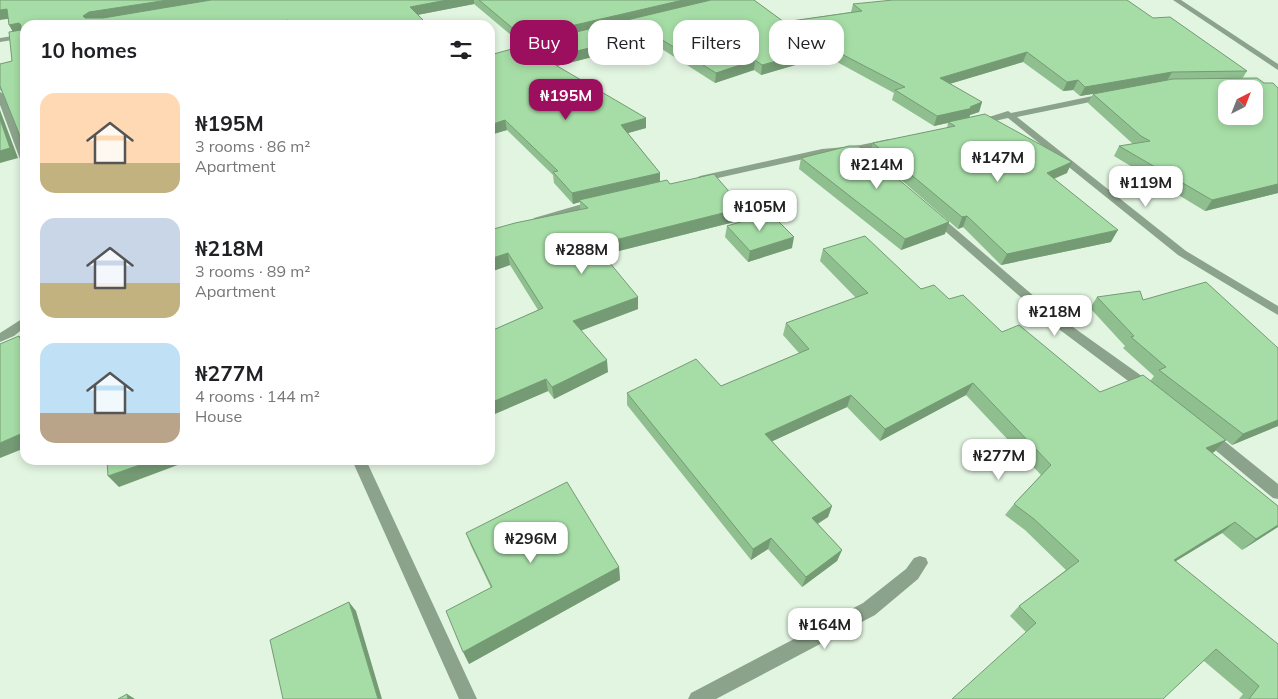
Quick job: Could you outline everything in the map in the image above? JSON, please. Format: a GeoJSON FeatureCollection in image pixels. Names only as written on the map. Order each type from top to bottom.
{"type":"FeatureCollection","features":[{"type":"Feature","properties":{"kind":"street"},"geometry":{"type":"LineString","coordinates":[[1176,0],[1278,68]]}},
{"type":"Feature","properties":{"kind":"street"},"geometry":{"type":"LineString","coordinates":[[0,40],[20,37]]}},
{"type":"Feature","properties":{"kind":"street"},"geometry":{"type":"LineString","coordinates":[[970,123],[1120,93]]}},
{"type":"Feature","properties":{"kind":"street"},"geometry":{"type":"LineString","coordinates":[[0,94],[20,146]]}},
{"type":"Feature","properties":{"kind":"street"},"geometry":{"type":"LineString","coordinates":[[1008,114],[1182,253],[1278,311]]}},
{"type":"Feature","properties":{"kind":"street"},"geometry":{"type":"LineString","coordinates":[[690,182],[822,152],[856,150],[894,141]]}},
{"type":"Feature","properties":{"kind":"street"},"geometry":{"type":"LineString","coordinates":[[856,150],[871,162]]}},
{"type":"Feature","properties":{"kind":"street"},"geometry":{"type":"LineString","coordinates":[[525,224],[578,207],[606,201]]}},
{"type":"Feature","properties":{"kind":"street"},"geometry":{"type":"LineString","coordinates":[[922,206],[1052,318],[1160,397]]}},
{"type":"Feature","properties":{"kind":"street"},"geometry":{"type":"LineString","coordinates":[[0,338],[10,334],[20,325]]}},
{"type":"Feature","properties":{"kind":"street"},"geometry":{"type":"LineString","coordinates":[[1196,426],[1278,493]]}},
{"type":"Feature","properties":{"kind":"street"},"geometry":{"type":"LineString","coordinates":[[360,465],[468,699]]}},
{"type":"Feature","properties":{"kind":"street"},"geometry":{"type":"LineString","coordinates":[[697,699],[869,609],[912,574],[920,563]]}},
{"type":"Feature","properties":{"kind":"building"},"geometry":{"type":"Polygon","coordinates":[[[0,0],[168,0],[89,12],[83,16],[85,18],[103,18],[211,0],[447,0],[410,7],[423,20],[20,20],[20,24],[9,25],[7,9],[0,10],[0,0]]]}},
{"type":"Feature","properties":{"kind":"building"},"geometry":{"type":"Polygon","coordinates":[[[479,0],[683,0],[597,20],[588,20],[588,22],[578,24],[578,20],[510,20],[510,26],[479,0]]]}},
{"type":"Feature","properties":{"kind":"building"},"geometry":{"type":"Polygon","coordinates":[[[711,0],[754,0],[781,20],[769,20],[769,63],[762,65],[759,63],[759,20],[673,20],[673,47],[663,40],[663,20],[627,20],[711,0]]]}},
{"type":"Feature","properties":{"kind":"building"},"geometry":{"type":"Polygon","coordinates":[[[893,0],[1127,0],[1153,18],[1170,17],[1247,71],[1172,72],[1085,87],[1078,80],[1067,82],[1027,52],[940,78],[982,102],[970,107],[973,108],[937,116],[895,90],[905,87],[844,55],[844,20],[798,20],[862,11],[853,4],[893,0]]]}},
{"type":"Feature","properties":{"kind":"building"},"geometry":{"type":"Polygon","coordinates":[[[588,29],[588,48],[578,51],[578,32],[588,29]]]}},
{"type":"Feature","properties":{"kind":"building"},"geometry":{"type":"Polygon","coordinates":[[[20,30],[20,136],[0,86],[0,64],[12,61],[9,32],[20,30]]]}},
{"type":"Feature","properties":{"kind":"building"},"geometry":{"type":"Polygon","coordinates":[[[510,50],[510,65],[555,65],[646,118],[621,125],[660,173],[572,193],[553,172],[558,171],[505,120],[495,123],[495,54],[510,50]]]}},
{"type":"Feature","properties":{"kind":"building"},"geometry":{"type":"Polygon","coordinates":[[[703,65],[740,65],[716,73],[703,65]]]}},
{"type":"Feature","properties":{"kind":"building"},"geometry":{"type":"Polygon","coordinates":[[[1257,78],[1260,80],[1218,80],[1218,125],[1263,125],[1263,82],[1273,83],[1278,88],[1278,184],[1212,200],[1119,146],[1150,141],[1141,136],[1093,94],[1173,79],[1257,78]]]}},
{"type":"Feature","properties":{"kind":"building"},"geometry":{"type":"Polygon","coordinates":[[[985,114],[1072,162],[1047,173],[1118,230],[1007,254],[967,216],[962,217],[873,143],[955,126],[948,122],[985,114]]]}},
{"type":"Feature","properties":{"kind":"building"},"geometry":{"type":"Polygon","coordinates":[[[0,119],[10,148],[0,151],[0,119]]]}},
{"type":"Feature","properties":{"kind":"building"},"geometry":{"type":"Polygon","coordinates":[[[849,146],[859,146],[949,222],[905,239],[801,158],[849,146]]]}},
{"type":"Feature","properties":{"kind":"building"},"geometry":{"type":"Polygon","coordinates":[[[714,174],[743,208],[595,245],[638,297],[573,321],[607,360],[552,387],[546,379],[495,401],[495,329],[543,308],[508,253],[495,257],[495,229],[588,208],[579,200],[667,180],[670,184],[714,174]]]}},
{"type":"Feature","properties":{"kind":"building"},"geometry":{"type":"Polygon","coordinates":[[[770,213],[794,237],[750,251],[727,226],[770,213]]]}},
{"type":"Feature","properties":{"kind":"building"},"geometry":{"type":"Polygon","coordinates":[[[865,236],[921,289],[934,285],[949,299],[963,295],[1002,332],[1019,325],[1100,392],[1143,375],[1226,440],[1206,448],[1278,506],[1278,525],[1256,539],[1235,522],[1174,560],[1278,644],[1278,699],[1249,699],[1259,686],[1216,649],[1163,699],[952,699],[1036,623],[1019,606],[1079,561],[1034,519],[1014,504],[1051,465],[973,383],[885,429],[851,395],[765,434],[832,506],[812,518],[842,550],[806,577],[771,538],[753,549],[627,393],[696,359],[721,386],[809,349],[786,323],[868,293],[823,249],[865,236]]]}},
{"type":"Feature","properties":{"kind":"building"},"geometry":{"type":"Polygon","coordinates":[[[1206,282],[1278,348],[1278,420],[1243,434],[1159,370],[1166,367],[1131,337],[1134,336],[1097,297],[1140,291],[1143,300],[1206,282]]]}},
{"type":"Feature","properties":{"kind":"building"},"geometry":{"type":"Polygon","coordinates":[[[19,336],[20,338],[20,434],[0,443],[0,344],[19,336]]]}},
{"type":"Feature","properties":{"kind":"building"},"geometry":{"type":"Polygon","coordinates":[[[107,465],[140,465],[108,476],[107,465]]]}},
{"type":"Feature","properties":{"kind":"building"},"geometry":{"type":"Polygon","coordinates":[[[567,482],[619,567],[463,652],[446,611],[492,587],[466,533],[567,482]]]}},
{"type":"Feature","properties":{"kind":"building"},"geometry":{"type":"Polygon","coordinates":[[[349,602],[378,699],[283,699],[270,640],[349,602]]]}},
{"type":"Feature","properties":{"kind":"building"},"geometry":{"type":"Polygon","coordinates":[[[127,694],[128,699],[118,699],[127,694]]]}}]}
